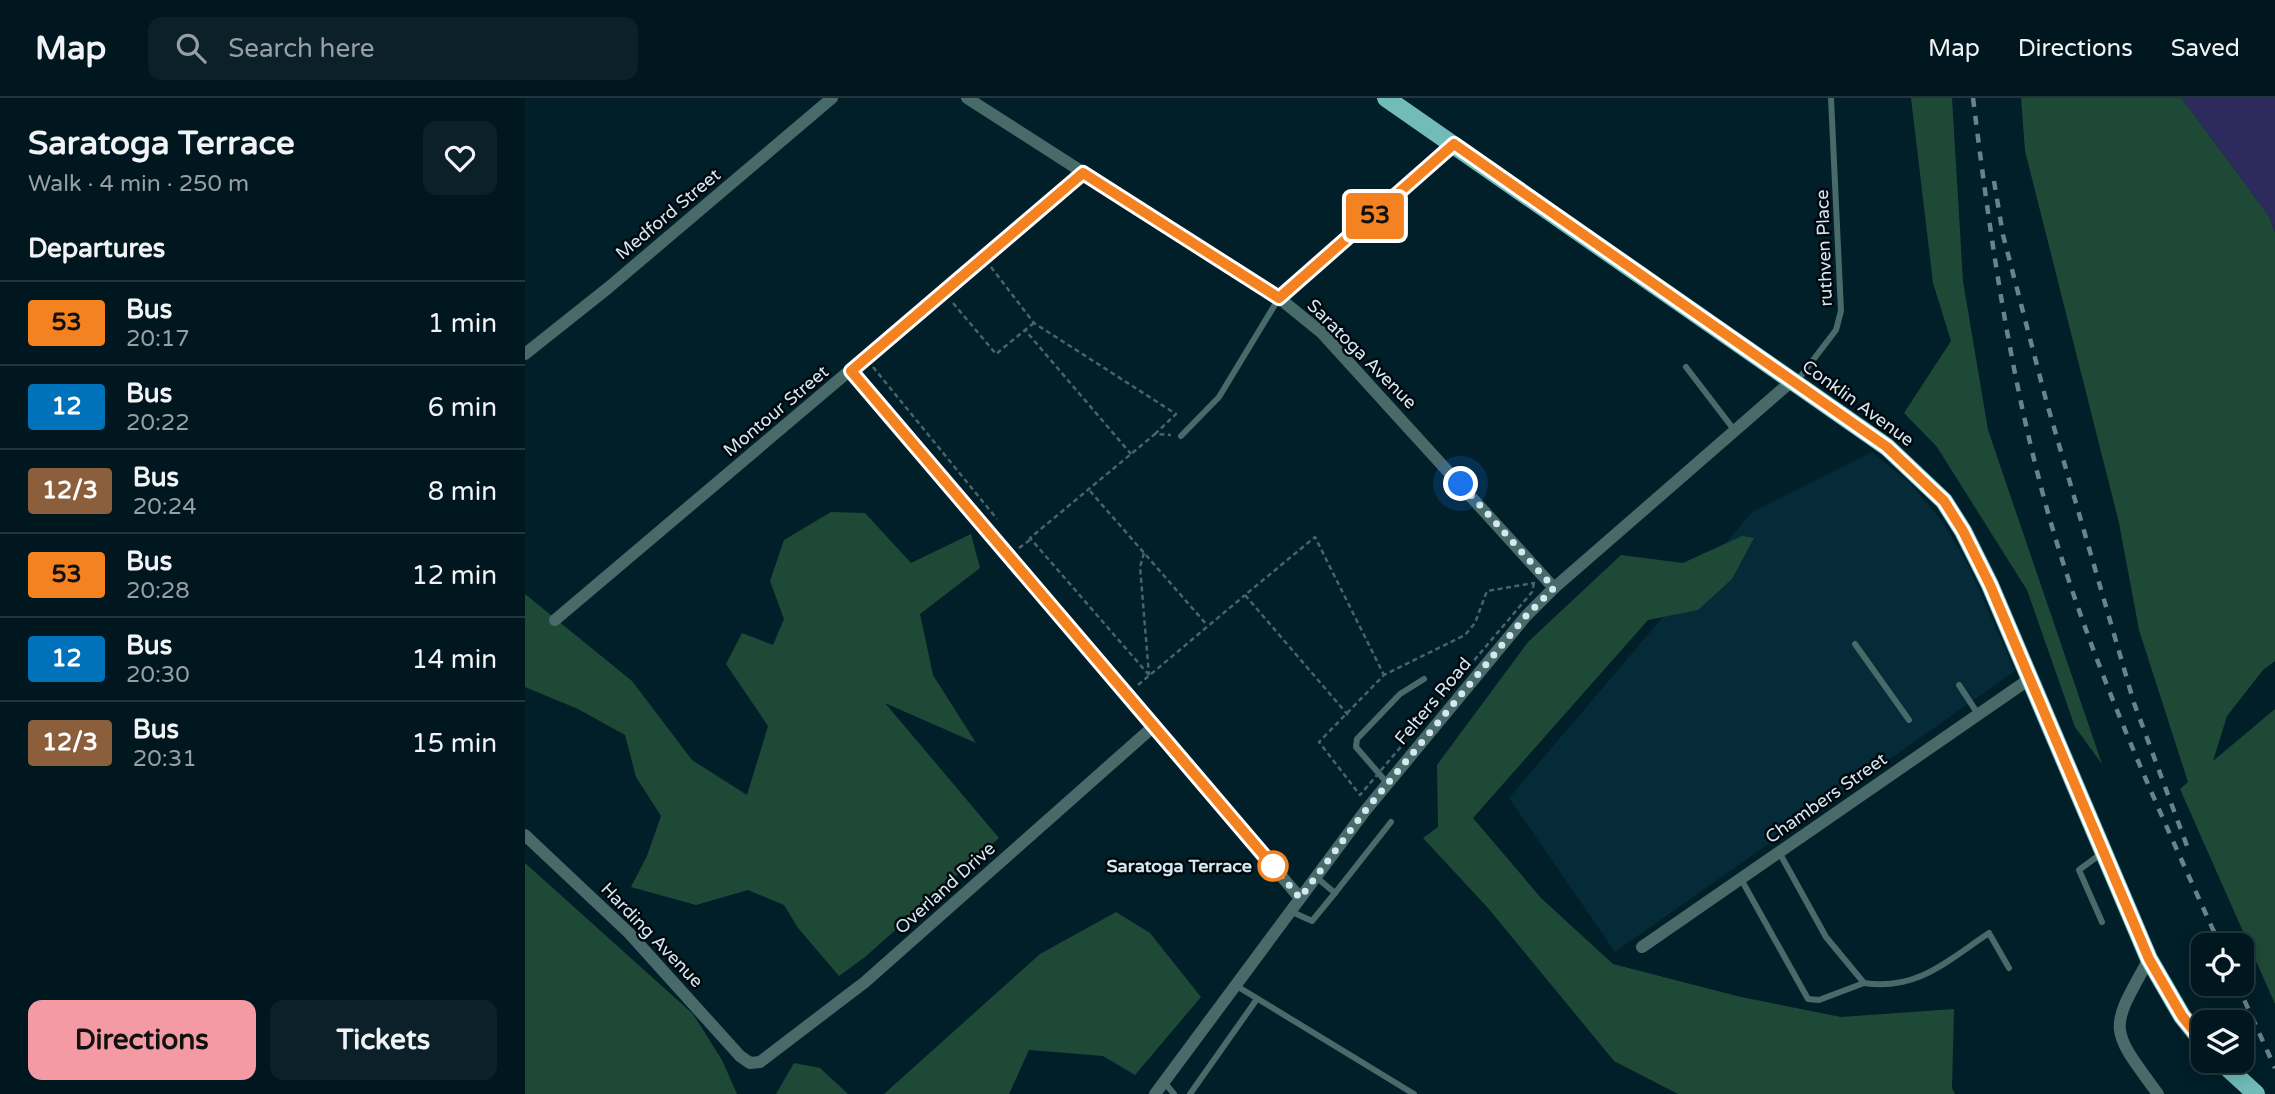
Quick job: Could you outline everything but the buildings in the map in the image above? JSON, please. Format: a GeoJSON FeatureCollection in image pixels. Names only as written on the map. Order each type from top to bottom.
{"type":"FeatureCollection","features":[{"type":"Feature","properties":{"kind":"main road","name":"Conklin Avenue"},"geometry":{"type":"LineString","coordinates":[[1395,100],[1887,447],[1944,501],[1963,531],[1990,585],[2149,959],[2191,1027]]}},
{"type":"Feature","properties":{"kind":"main road"},"geometry":{"type":"LineString","coordinates":[[2233,1073],[2256,1094]]}},
{"type":"Feature","properties":{"kind":"street","name":"Medford Street"},"geometry":{"type":"LineString","coordinates":[[525,354],[608,288],[832,98]]}},
{"type":"Feature","properties":{"kind":"street","name":"Saratoga Avenue"},"geometry":{"type":"LineString","coordinates":[[967,98],[1279,298],[1321,332],[1386,400],[1554,588]]}},
{"type":"Feature","properties":{"kind":"street"},"geometry":{"type":"LineString","coordinates":[[1279,298],[1454,144]]}},
{"type":"Feature","properties":{"kind":"street","name":"Montour Street"},"geometry":{"type":"LineString","coordinates":[[555,620],[1083,173]]}},
{"type":"Feature","properties":{"kind":"street"},"geometry":{"type":"LineString","coordinates":[[851,371],[935,466],[997,545],[1300,898]]}},
{"type":"Feature","properties":{"kind":"street","name":"Felters Road"},"geometry":{"type":"LineString","coordinates":[[1155,1094],[1315,877],[1526,616],[1554,588],[1795,381]]}},
{"type":"Feature","properties":{"kind":"street","name":"Chambers Street"},"geometry":{"type":"LineString","coordinates":[[1642,947],[2031,678]]}},
{"type":"Feature","properties":{"kind":"street","name":"Overland Drive"},"geometry":{"type":"LineString","coordinates":[[750,1063],[760,1062],[772,1055],[865,982],[1154,726]]}},
{"type":"Feature","properties":{"kind":"street","name":"Harding Avenue"},"geometry":{"type":"LineString","coordinates":[[525,835],[629,933],[740,1056],[750,1063]]}},
{"type":"Feature","properties":{"kind":"street"},"geometry":{"type":"LineString","coordinates":[[2149,959],[2119,1013],[2119,1029],[2131,1058],[2158,1094]]}},
{"type":"Feature","properties":{"kind":"lane","name":"ruthven Place"},"geometry":{"type":"LineString","coordinates":[[1795,381],[1836,330],[1841,311],[1831,98]]}},
{"type":"Feature","properties":{"kind":"lane"},"geometry":{"type":"LineString","coordinates":[[1181,436],[1219,397],[1279,298]]}},
{"type":"Feature","properties":{"kind":"lane"},"geometry":{"type":"LineString","coordinates":[[1686,367],[1735,431]]}},
{"type":"Feature","properties":{"kind":"lane"},"geometry":{"type":"LineString","coordinates":[[1855,644],[1909,720]]}},
{"type":"Feature","properties":{"kind":"lane"},"geometry":{"type":"LineString","coordinates":[[1388,784],[1356,747],[1357,739],[1400,694],[1424,679]]}},
{"type":"Feature","properties":{"kind":"lane"},"geometry":{"type":"LineString","coordinates":[[1959,685],[1978,714]]}},
{"type":"Feature","properties":{"kind":"lane"},"geometry":{"type":"LineString","coordinates":[[1290,911],[1312,921],[1391,822]]}},
{"type":"Feature","properties":{"kind":"lane"},"geometry":{"type":"LineString","coordinates":[[2102,922],[2079,870],[2103,851]]}},
{"type":"Feature","properties":{"kind":"lane"},"geometry":{"type":"LineString","coordinates":[[1779,852],[1826,937],[1864,983]]}},
{"type":"Feature","properties":{"kind":"lane"},"geometry":{"type":"LineString","coordinates":[[1315,877],[1335,893]]}},
{"type":"Feature","properties":{"kind":"lane"},"geometry":{"type":"LineString","coordinates":[[1741,878],[1808,999],[1819,1000],[1864,983],[1883,986],[1911,982],[1989,933],[2009,968]]}},
{"type":"Feature","properties":{"kind":"lane"},"geometry":{"type":"LineString","coordinates":[[1235,985],[1414,1094]]}},
{"type":"Feature","properties":{"kind":"lane"},"geometry":{"type":"LineString","coordinates":[[1190,1094],[1257,999]]}},
{"type":"Feature","properties":{"kind":"lane"},"geometry":{"type":"LineString","coordinates":[[1164,1082],[1174,1094]]}},
{"type":"Feature","properties":{"kind":"path"},"geometry":{"type":"LineString","coordinates":[[990,266],[1034,323],[1176,414],[1090,491],[1016,548]]}},
{"type":"Feature","properties":{"kind":"path"},"geometry":{"type":"LineString","coordinates":[[950,300],[996,355],[1034,323]]}},
{"type":"Feature","properties":{"kind":"path"},"geometry":{"type":"LineString","coordinates":[[1025,330],[1131,454]]}},
{"type":"Feature","properties":{"kind":"path"},"geometry":{"type":"LineString","coordinates":[[876,362],[873,366],[876,375],[987,503],[1002,526]]}},
{"type":"Feature","properties":{"kind":"path"},"geometry":{"type":"LineString","coordinates":[[1155,434],[1181,436]]}},
{"type":"Feature","properties":{"kind":"path"},"geometry":{"type":"LineString","coordinates":[[1090,491],[1208,626]]}},
{"type":"Feature","properties":{"kind":"path"},"geometry":{"type":"LineString","coordinates":[[1137,689],[1149,675],[1315,537],[1384,674]]}},
{"type":"Feature","properties":{"kind":"path"},"geometry":{"type":"LineString","coordinates":[[1031,539],[1149,675]]}},
{"type":"Feature","properties":{"kind":"path"},"geometry":{"type":"LineString","coordinates":[[1144,553],[1140,567],[1149,675]]}},
{"type":"Feature","properties":{"kind":"path"},"geometry":{"type":"LineString","coordinates":[[1245,595],[1348,715]]}},
{"type":"Feature","properties":{"kind":"shaded area"},"geometry":{"type":"Polygon","coordinates":[[[2182,98],[2275,98],[2275,232],[2269,216],[2182,98]]]}},
{"type":"Feature","properties":{"kind":"shaded area"},"geometry":{"type":"Polygon","coordinates":[[[1872,452],[1911,484],[1942,521],[1966,561],[2015,671],[1615,952],[1509,798],[1752,512],[1872,452]]]}},
{"type":"Feature","properties":{"kind":"green space"},"geometry":{"type":"Polygon","coordinates":[[[1911,98],[1952,98],[1963,281],[1988,430],[2102,764],[2075,727],[2027,590],[1937,447],[1904,413],[1951,341],[1933,283],[1911,98]]]}},
{"type":"Feature","properties":{"kind":"green space"},"geometry":{"type":"Polygon","coordinates":[[[2021,98],[2182,98],[2269,216],[2275,232],[2275,661],[2263,670],[2227,716],[2213,761],[2275,709],[2275,1004],[2254,956],[2254,933],[2244,933],[2180,789],[2188,782],[2139,630],[2119,523],[2025,151],[2021,98]]]}},
{"type":"Feature","properties":{"kind":"green space"},"geometry":{"type":"Polygon","coordinates":[[[831,512],[865,513],[911,563],[971,534],[980,568],[920,614],[933,675],[976,743],[885,703],[999,838],[865,957],[839,976],[798,928],[784,905],[748,890],[696,905],[631,887],[647,856],[661,816],[636,777],[625,735],[578,709],[525,687],[525,594],[632,681],[692,760],[747,795],[768,726],[726,664],[742,633],[773,645],[784,619],[770,581],[784,540],[831,512]]]}},
{"type":"Feature","properties":{"kind":"green space"},"geometry":{"type":"Polygon","coordinates":[[[1742,536],[1754,538],[1732,579],[1698,610],[1648,620],[1473,818],[1541,898],[1613,964],[1741,997],[1841,1017],[1954,1009],[1952,1088],[1955,1094],[1678,1094],[1614,1061],[1488,908],[1423,838],[1438,827],[1437,765],[1528,642],[1621,555],[1683,563],[1742,536]]]}},
{"type":"Feature","properties":{"kind":"green space"},"geometry":{"type":"Polygon","coordinates":[[[525,863],[693,1014],[722,1060],[737,1094],[525,1094],[525,863]]]}},
{"type":"Feature","properties":{"kind":"green space"},"geometry":{"type":"Polygon","coordinates":[[[1116,912],[1150,933],[1201,997],[1135,1075],[1103,1056],[1029,1050],[1009,1094],[884,1094],[1040,954],[1116,912]]]}},
{"type":"Feature","properties":{"kind":"green space"},"geometry":{"type":"Polygon","coordinates":[[[794,1063],[820,1068],[848,1094],[776,1094],[794,1063]]]}},
{"type":"Feature","properties":{"kind":"railway"},"geometry":{"type":"LineString","coordinates":[[1973,98],[1993,243],[2018,387],[2057,542],[2097,660],[2215,933]]}},
{"type":"Feature","properties":{"kind":"railway"},"geometry":{"type":"LineString","coordinates":[[1994,181],[2003,235],[2046,400],[2134,703],[2187,846]]}},
{"type":"Feature","properties":{"kind":"railway"},"geometry":{"type":"LineString","coordinates":[[2242,996],[2275,1068]]}},
{"type":"Feature","properties":{"kind":"bus line","name":"53"},"geometry":{"type":"LineString","coordinates":[[1273,866],[997,545],[935,466],[851,371],[1083,173],[1279,298],[1414,182],[1454,144],[1887,447],[1944,501],[1963,531],[1990,585],[2149,959],[2191,1027]]}},
{"type":"Feature","properties":{"kind":"place","name":"Saratoga Terrace"},"geometry":{"type":"Point","coordinates":[1273,866]}},
{"type":"Feature","properties":{"kind":"route"},"geometry":{"type":"LineString","coordinates":[[1273,866],[1300,898],[1365,811],[1526,616],[1554,588],[1461,484]]}}]}
